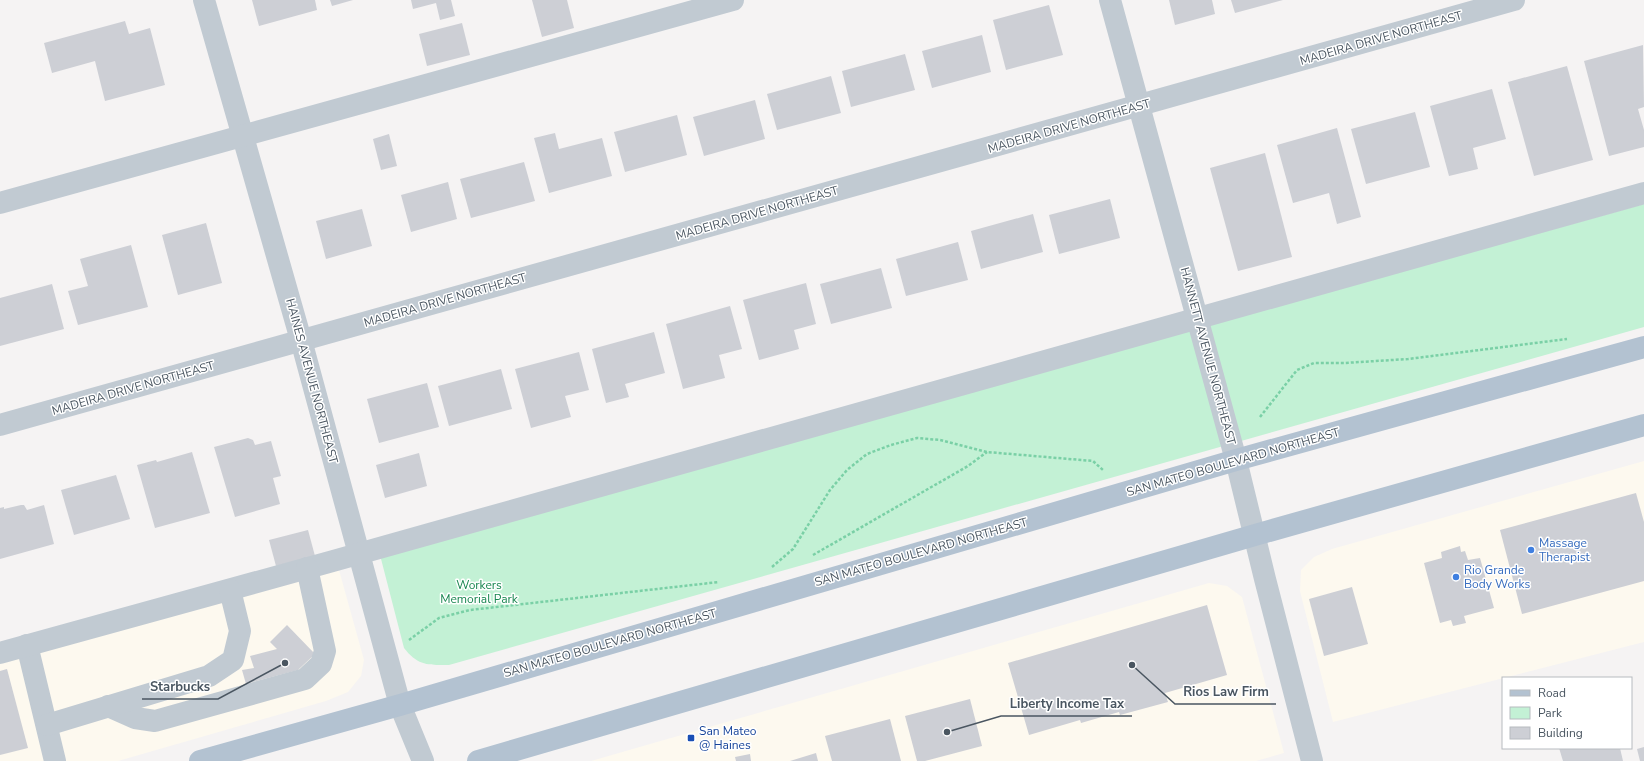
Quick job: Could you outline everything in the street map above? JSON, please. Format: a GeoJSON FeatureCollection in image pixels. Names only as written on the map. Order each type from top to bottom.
{"type":"FeatureCollection","features":[{"type":"Feature","properties":{"kind":"main road","name":"SAN MATEO BOULEVARD NORTHEAST"},"geometry":{"type":"LineString","coordinates":[[200,761],[400,705],[1236,460],[1644,347]]}},
{"type":"Feature","properties":{"kind":"main road"},"geometry":{"type":"LineString","coordinates":[[478,761],[1255,535],[1644,425]]}},
{"type":"Feature","properties":{"kind":"street","name":"HAINES AVENUE NORTHEAST"},"geometry":{"type":"LineString","coordinates":[[204,0],[301,340],[400,705],[424,761]]}},
{"type":"Feature","properties":{"kind":"street"},"geometry":{"type":"LineString","coordinates":[[0,203],[732,0]]}},
{"type":"Feature","properties":{"kind":"street","name":"HANNETT AVENUE NORTHEAST"},"geometry":{"type":"LineString","coordinates":[[1110,0],[1236,460],[1312,761]]}},
{"type":"Feature","properties":{"kind":"street","name":"MADEIRA DRIVE NORTHEAST"},"geometry":{"type":"LineString","coordinates":[[0,425],[1514,0]]}},
{"type":"Feature","properties":{"kind":"street"},"geometry":{"type":"LineString","coordinates":[[0,652],[230,590],[1644,194]]}},
{"type":"Feature","properties":{"kind":"street"},"geometry":{"type":"LineString","coordinates":[[108,706],[135,718],[155,721],[304,679],[321,664],[325,651],[307,568]]}},
{"type":"Feature","properties":{"kind":"street"},"geometry":{"type":"LineString","coordinates":[[46,725],[209,676],[233,660],[240,631],[230,590]]}},
{"type":"Feature","properties":{"kind":"street"},"geometry":{"type":"LineString","coordinates":[[27,645],[46,725],[51,760]]}},
{"type":"Feature","properties":{"kind":"path"},"geometry":{"type":"LineString","coordinates":[[1260,417],[1297,370],[1314,363],[1344,363],[1408,359],[1568,339]]}},
{"type":"Feature","properties":{"kind":"path"},"geometry":{"type":"LineString","coordinates":[[772,567],[793,549],[830,490],[847,470],[867,454],[891,445],[917,438],[940,440],[987,452],[1093,461],[1106,472]]}},
{"type":"Feature","properties":{"kind":"path"},"geometry":{"type":"LineString","coordinates":[[812,556],[968,466],[987,452]]}},
{"type":"Feature","properties":{"kind":"path"},"geometry":{"type":"LineString","coordinates":[[406,642],[439,618],[470,610],[719,582]]}},
{"type":"Feature","properties":{"kind":"shaded area"},"geometry":{"type":"Polygon","coordinates":[[[1644,461],[1644,642],[1508,677],[1502,677],[1502,679],[1333,722],[1300,591],[1301,570],[1314,557],[1332,549],[1644,461]]]}},
{"type":"Feature","properties":{"kind":"shaded area"},"geometry":{"type":"Polygon","coordinates":[[[334,552],[364,660],[361,676],[348,692],[326,701],[118,761],[0,761],[0,647],[334,552]]]}},
{"type":"Feature","properties":{"kind":"shaded area"},"geometry":{"type":"Polygon","coordinates":[[[1209,583],[1227,586],[1242,597],[1284,753],[1256,761],[591,761],[1209,583]]]}},
{"type":"Feature","properties":{"kind":"green space","name":"Workers Memorial Park"},"geometry":{"type":"Polygon","coordinates":[[[1644,204],[1644,327],[449,665],[424,663],[414,658],[404,648],[380,555],[1644,204]]]}},
{"type":"Feature","properties":{"kind":"building"},"geometry":{"type":"Polygon","coordinates":[[[252,0],[315,0],[317,10],[259,26],[252,0]]]}},
{"type":"Feature","properties":{"kind":"building"},"geometry":{"type":"Polygon","coordinates":[[[330,0],[353,0],[332,6],[330,0]]]}},
{"type":"Feature","properties":{"kind":"building"},"geometry":{"type":"Polygon","coordinates":[[[411,0],[451,0],[455,16],[440,20],[436,3],[413,9],[411,0]]]}},
{"type":"Feature","properties":{"kind":"building"},"geometry":{"type":"Polygon","coordinates":[[[532,0],[567,0],[574,28],[542,37],[532,0]]]}},
{"type":"Feature","properties":{"kind":"building"},"geometry":{"type":"Polygon","coordinates":[[[1169,0],[1212,0],[1215,14],[1175,25],[1169,0]]]}},
{"type":"Feature","properties":{"kind":"building"},"geometry":{"type":"Polygon","coordinates":[[[1231,0],[1283,0],[1235,13],[1231,0]]]}},
{"type":"Feature","properties":{"kind":"building"},"geometry":{"type":"Polygon","coordinates":[[[1049,5],[1063,55],[1006,70],[993,20],[1049,5]]]}},
{"type":"Feature","properties":{"kind":"building"},"geometry":{"type":"Polygon","coordinates":[[[125,21],[129,34],[150,28],[165,85],[105,101],[95,61],[52,73],[44,43],[125,21]]]}},
{"type":"Feature","properties":{"kind":"building"},"geometry":{"type":"Polygon","coordinates":[[[462,23],[470,55],[427,66],[419,34],[462,23]]]}},
{"type":"Feature","properties":{"kind":"building"},"geometry":{"type":"Polygon","coordinates":[[[982,35],[991,72],[932,88],[922,51],[982,35]]]}},
{"type":"Feature","properties":{"kind":"building"},"geometry":{"type":"Polygon","coordinates":[[[1643,45],[1644,107],[1638,109],[1644,130],[1644,147],[1609,156],[1584,61],[1643,45]]]}},
{"type":"Feature","properties":{"kind":"building"},"geometry":{"type":"Polygon","coordinates":[[[905,54],[915,90],[851,107],[842,71],[905,54]]]}},
{"type":"Feature","properties":{"kind":"building"},"geometry":{"type":"Polygon","coordinates":[[[1567,66],[1593,160],[1534,176],[1508,82],[1567,66]]]}},
{"type":"Feature","properties":{"kind":"building"},"geometry":{"type":"Polygon","coordinates":[[[831,76],[841,113],[777,130],[767,94],[831,76]]]}},
{"type":"Feature","properties":{"kind":"building"},"geometry":{"type":"Polygon","coordinates":[[[1492,89],[1506,139],[1473,148],[1478,169],[1449,176],[1430,106],[1492,89]]]}},
{"type":"Feature","properties":{"kind":"building"},"geometry":{"type":"Polygon","coordinates":[[[755,100],[765,139],[704,156],[693,117],[755,100]]]}},
{"type":"Feature","properties":{"kind":"building"},"geometry":{"type":"Polygon","coordinates":[[[1415,112],[1430,167],[1366,184],[1351,129],[1415,112]]]}},
{"type":"Feature","properties":{"kind":"building"},"geometry":{"type":"Polygon","coordinates":[[[677,115],[687,155],[625,172],[614,132],[677,115]]]}},
{"type":"Feature","properties":{"kind":"building"},"geometry":{"type":"Polygon","coordinates":[[[1337,128],[1361,217],[1337,224],[1329,193],[1293,203],[1277,145],[1337,128]]]}},
{"type":"Feature","properties":{"kind":"building"},"geometry":{"type":"Polygon","coordinates":[[[555,133],[559,149],[602,138],[612,176],[549,193],[534,138],[555,133]]]}},
{"type":"Feature","properties":{"kind":"building"},"geometry":{"type":"Polygon","coordinates":[[[389,134],[397,166],[381,170],[373,139],[389,134]]]}},
{"type":"Feature","properties":{"kind":"building"},"geometry":{"type":"Polygon","coordinates":[[[1265,153],[1292,257],[1238,271],[1210,168],[1265,153]]]}},
{"type":"Feature","properties":{"kind":"building"},"geometry":{"type":"Polygon","coordinates":[[[524,162],[535,201],[471,218],[460,179],[524,162]]]}},
{"type":"Feature","properties":{"kind":"building"},"geometry":{"type":"Polygon","coordinates":[[[448,182],[457,219],[411,232],[401,195],[448,182]]]}},
{"type":"Feature","properties":{"kind":"building"},"geometry":{"type":"Polygon","coordinates":[[[1110,199],[1120,238],[1059,254],[1049,215],[1110,199]]]}},
{"type":"Feature","properties":{"kind":"building"},"geometry":{"type":"Polygon","coordinates":[[[362,209],[372,246],[326,259],[316,221],[362,209]]]}},
{"type":"Feature","properties":{"kind":"building"},"geometry":{"type":"Polygon","coordinates":[[[1033,214],[1043,252],[981,269],[971,231],[1033,214]]]}},
{"type":"Feature","properties":{"kind":"building"},"geometry":{"type":"Polygon","coordinates":[[[206,223],[222,283],[178,295],[162,235],[206,223]]]}},
{"type":"Feature","properties":{"kind":"building"},"geometry":{"type":"Polygon","coordinates":[[[958,242],[968,280],[906,296],[896,259],[958,242]]]}},
{"type":"Feature","properties":{"kind":"building"},"geometry":{"type":"Polygon","coordinates":[[[131,245],[148,307],[78,325],[68,291],[88,286],[80,259],[131,245]]]}},
{"type":"Feature","properties":{"kind":"building"},"geometry":{"type":"Polygon","coordinates":[[[881,268],[892,308],[831,324],[820,284],[881,268]]]}},
{"type":"Feature","properties":{"kind":"building"},"geometry":{"type":"Polygon","coordinates":[[[806,283],[816,324],[794,330],[799,349],[759,360],[743,300],[806,283]]]}},
{"type":"Feature","properties":{"kind":"building"},"geometry":{"type":"Polygon","coordinates":[[[52,284],[64,329],[0,346],[0,298],[52,284]]]}},
{"type":"Feature","properties":{"kind":"building"},"geometry":{"type":"Polygon","coordinates":[[[730,306],[742,349],[719,355],[725,378],[683,389],[666,324],[730,306]]]}},
{"type":"Feature","properties":{"kind":"building"},"geometry":{"type":"Polygon","coordinates":[[[654,332],[665,373],[625,384],[629,397],[606,403],[592,349],[654,332]]]}},
{"type":"Feature","properties":{"kind":"building"},"geometry":{"type":"Polygon","coordinates":[[[579,352],[589,390],[565,396],[571,417],[531,428],[515,369],[579,352]]]}},
{"type":"Feature","properties":{"kind":"building"},"geometry":{"type":"Polygon","coordinates":[[[501,369],[512,409],[449,426],[438,386],[501,369]]]}},
{"type":"Feature","properties":{"kind":"building"},"geometry":{"type":"Polygon","coordinates":[[[427,383],[439,427],[379,443],[367,399],[427,383]]]}},
{"type":"Feature","properties":{"kind":"building"},"geometry":{"type":"Polygon","coordinates":[[[248,438],[253,440],[255,445],[271,441],[281,476],[273,478],[280,504],[235,517],[214,447],[248,438]]]}},
{"type":"Feature","properties":{"kind":"building"},"geometry":{"type":"Polygon","coordinates":[[[192,452],[210,513],[155,528],[137,465],[156,460],[157,462],[192,452]]]}},
{"type":"Feature","properties":{"kind":"building"},"geometry":{"type":"Polygon","coordinates":[[[419,453],[427,486],[385,498],[376,465],[419,453]]]}},
{"type":"Feature","properties":{"kind":"building"},"geometry":{"type":"Polygon","coordinates":[[[116,475],[130,519],[74,535],[61,490],[116,475]]]}},
{"type":"Feature","properties":{"kind":"building"},"geometry":{"type":"Polygon","coordinates":[[[1636,493],[1644,522],[1644,581],[1522,614],[1500,530],[1636,493]]]}},
{"type":"Feature","properties":{"kind":"building"},"geometry":{"type":"Polygon","coordinates":[[[24,505],[27,510],[44,505],[54,544],[0,559],[0,508],[4,507],[4,509],[24,505]]]}},
{"type":"Feature","properties":{"kind":"building"},"geometry":{"type":"Polygon","coordinates":[[[308,530],[315,556],[276,566],[269,540],[308,530]]]}},
{"type":"Feature","properties":{"kind":"building"},"geometry":{"type":"Polygon","coordinates":[[[1460,546],[1461,552],[1465,551],[1468,560],[1480,558],[1494,608],[1464,616],[1466,623],[1453,626],[1451,620],[1440,623],[1424,563],[1442,558],[1441,552],[1460,546]]]}},
{"type":"Feature","properties":{"kind":"building"},"geometry":{"type":"Polygon","coordinates":[[[1352,587],[1368,644],[1324,656],[1309,599],[1352,587]]]}},
{"type":"Feature","properties":{"kind":"building"},"geometry":{"type":"Polygon","coordinates":[[[1207,605],[1227,675],[1165,693],[1168,702],[1120,715],[1119,712],[1081,723],[1080,720],[1029,735],[1008,663],[1207,605]]]}},
{"type":"Feature","properties":{"kind":"building"},"geometry":{"type":"Polygon","coordinates":[[[287,625],[315,654],[298,670],[246,684],[242,670],[254,668],[250,656],[277,649],[270,642],[287,625]]]}},
{"type":"Feature","properties":{"kind":"building"},"geometry":{"type":"Polygon","coordinates":[[[7,669],[28,748],[0,755],[0,671],[7,669]]]}},
{"type":"Feature","properties":{"kind":"building"},"geometry":{"type":"Polygon","coordinates":[[[970,699],[982,746],[925,761],[917,761],[905,716],[970,699]]]}},
{"type":"Feature","properties":{"kind":"building"},"geometry":{"type":"Polygon","coordinates":[[[890,719],[901,761],[832,761],[825,736],[890,719]]]}},
{"type":"Feature","properties":{"kind":"building"},"geometry":{"type":"Polygon","coordinates":[[[1644,747],[1644,761],[1640,761],[1637,749],[1644,747]]]}},
{"type":"Feature","properties":{"kind":"building"},"geometry":{"type":"Polygon","coordinates":[[[1559,749],[1620,749],[1623,761],[1563,761],[1559,749]]]}},
{"type":"Feature","properties":{"kind":"building"},"geometry":{"type":"Polygon","coordinates":[[[816,753],[818,761],[790,761],[816,753]]]}},
{"type":"Feature","properties":{"kind":"building"},"geometry":{"type":"Polygon","coordinates":[[[750,754],[751,761],[736,761],[735,757],[750,754]]]}},
{"type":"Feature","properties":{"kind":"place","name":"Massage Therapist"},"geometry":{"type":"Point","coordinates":[1531,550]}},
{"type":"Feature","properties":{"kind":"place","name":"Rio Grande Body Works"},"geometry":{"type":"Point","coordinates":[1456,577]}},
{"type":"Feature","properties":{"kind":"place","name":"Starbucks"},"geometry":{"type":"Point","coordinates":[285,663]}},
{"type":"Feature","properties":{"kind":"place","name":"Rios Law Firm"},"geometry":{"type":"Point","coordinates":[1132,665]}},
{"type":"Feature","properties":{"kind":"place","name":"Liberty Income Tax"},"geometry":{"type":"Point","coordinates":[947,732]}},
{"type":"Feature","properties":{"kind":"place","name":"San Mateo @ Haines"},"geometry":{"type":"Point","coordinates":[691,738]}}]}
